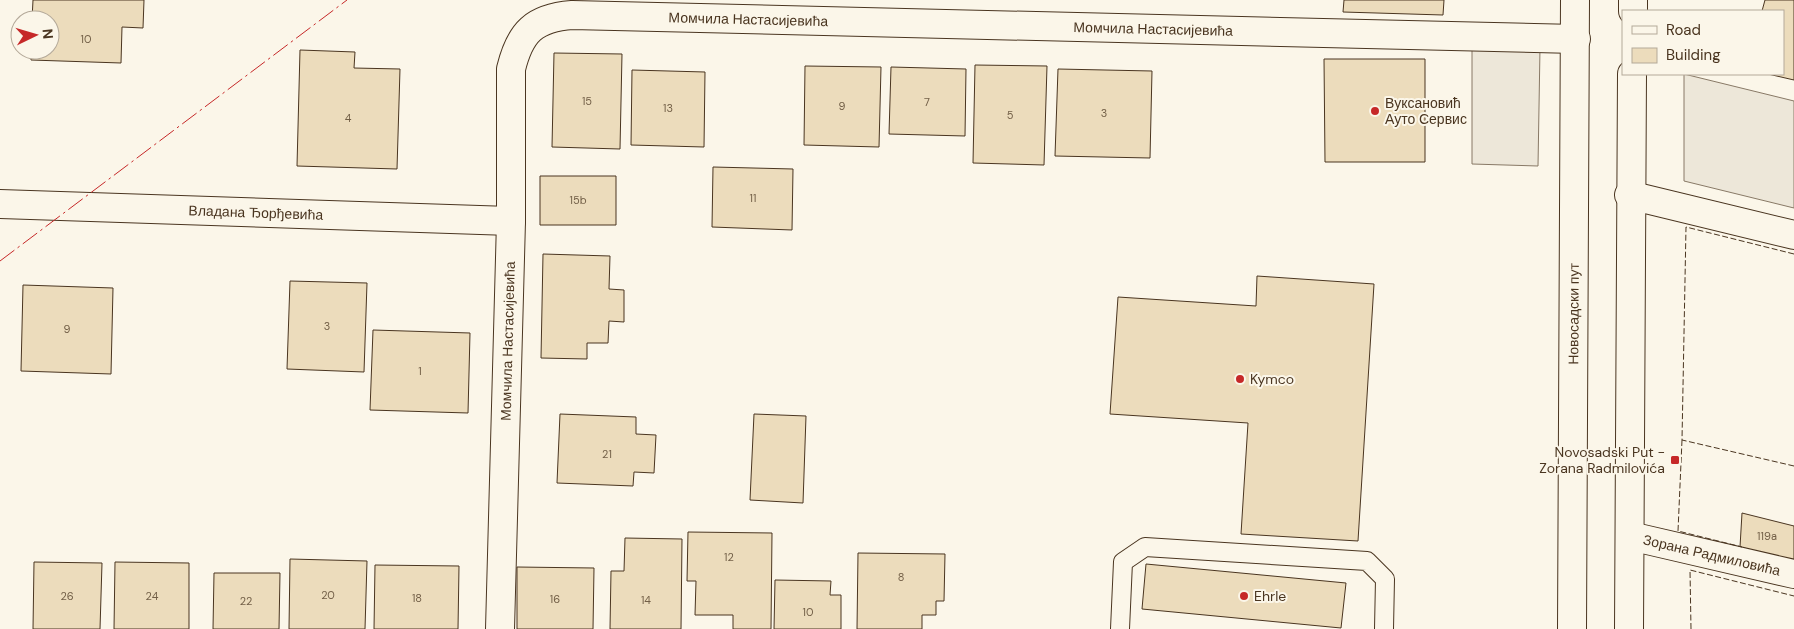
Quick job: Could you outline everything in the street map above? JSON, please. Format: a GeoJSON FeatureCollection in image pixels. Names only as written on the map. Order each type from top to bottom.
{"type":"FeatureCollection","features":[{"type":"Feature","properties":{"kind":"street","name":"Новосадски пут"},"geometry":{"type":"LineString","coordinates":[[1572,629],[1576,0]]}},
{"type":"Feature","properties":{"kind":"street","name":"Момчила Настасијевића"},"geometry":{"type":"LineString","coordinates":[[500,629],[511,221],[512,69],[516,50],[523,38],[536,23],[552,17],[601,16],[1576,39]]}},
{"type":"Feature","properties":{"kind":"street"},"geometry":{"type":"LineString","coordinates":[[1629,629],[1629,195],[1632,75]]}},
{"type":"Feature","properties":{"kind":"street"},"geometry":{"type":"LineString","coordinates":[[1629,195],[1794,235]]}},
{"type":"Feature","properties":{"kind":"street","name":"Владана Ђорђевића"},"geometry":{"type":"LineString","coordinates":[[0,204],[511,221]]}},
{"type":"Feature","properties":{"kind":"street","name":"Зорана Радмиловића"},"geometry":{"type":"LineString","coordinates":[[1630,536],[1794,574]]}},
{"type":"Feature","properties":{"kind":"lane"},"geometry":{"type":"LineString","coordinates":[[1120,629],[1123,562],[1145,548],[1367,561],[1385,579],[1384,629]]}},
{"type":"Feature","properties":{"kind":"shaded area"},"geometry":{"type":"Polygon","coordinates":[[[1472,41],[1540,48],[1538,166],[1472,164],[1472,41]]]}},
{"type":"Feature","properties":{"kind":"shaded area"},"geometry":{"type":"Polygon","coordinates":[[[1684,75],[1794,101],[1794,208],[1684,181],[1684,75]]]}},
{"type":"Feature","properties":{"kind":"building"},"geometry":{"type":"Polygon","coordinates":[[[33,0],[144,0],[143,28],[122,27],[121,63],[31,60],[60,60],[60,10],[32,10],[33,0]]]}},
{"type":"Feature","properties":{"kind":"building"},"geometry":{"type":"Polygon","coordinates":[[[1344,0],[1444,0],[1443,15],[1343,12],[1344,0]]]}},
{"type":"Feature","properties":{"kind":"building"},"geometry":{"type":"Polygon","coordinates":[[[1765,0],[1794,0],[1794,80],[1772,75],[1784,75],[1784,10],[1762,10],[1765,0]]]}},
{"type":"Feature","properties":{"kind":"building"},"geometry":{"type":"Polygon","coordinates":[[[300,50],[355,52],[354,68],[400,69],[397,169],[297,166],[300,50]]]}},
{"type":"Feature","properties":{"kind":"building"},"geometry":{"type":"Polygon","coordinates":[[[554,53],[622,54],[620,149],[552,147],[554,53]]]}},
{"type":"Feature","properties":{"kind":"building","name":"Вуксановић Ауто Сервис"},"geometry":{"type":"Polygon","coordinates":[[[1324,59],[1425,59],[1425,162],[1325,162],[1324,59]]]}},
{"type":"Feature","properties":{"kind":"building"},"geometry":{"type":"Polygon","coordinates":[[[975,65],[1047,66],[1044,165],[973,163],[975,65]]]}},
{"type":"Feature","properties":{"kind":"building"},"geometry":{"type":"Polygon","coordinates":[[[805,66],[881,67],[879,147],[804,145],[805,66]]]}},
{"type":"Feature","properties":{"kind":"building"},"geometry":{"type":"Polygon","coordinates":[[[891,67],[966,69],[965,136],[889,134],[891,67]]]}},
{"type":"Feature","properties":{"kind":"building"},"geometry":{"type":"Polygon","coordinates":[[[1058,69],[1152,71],[1150,158],[1055,156],[1058,69]]]}},
{"type":"Feature","properties":{"kind":"building"},"geometry":{"type":"Polygon","coordinates":[[[632,70],[705,72],[704,147],[631,145],[632,70]]]}},
{"type":"Feature","properties":{"kind":"building"},"geometry":{"type":"Polygon","coordinates":[[[713,167],[793,169],[792,230],[712,227],[713,167]]]}},
{"type":"Feature","properties":{"kind":"building"},"geometry":{"type":"Polygon","coordinates":[[[540,176],[616,176],[616,225],[540,225],[540,176]]]}},
{"type":"Feature","properties":{"kind":"building"},"geometry":{"type":"Polygon","coordinates":[[[543,254],[610,256],[609,289],[624,290],[624,322],[609,321],[608,343],[587,343],[587,359],[541,358],[543,254]]]}},
{"type":"Feature","properties":{"kind":"building","name":"Kymco"},"geometry":{"type":"Polygon","coordinates":[[[1257,276],[1374,284],[1358,541],[1241,534],[1248,423],[1110,414],[1118,297],[1256,306],[1257,276]]]}},
{"type":"Feature","properties":{"kind":"building"},"geometry":{"type":"Polygon","coordinates":[[[290,281],[367,283],[364,372],[287,369],[290,281]]]}},
{"type":"Feature","properties":{"kind":"building"},"geometry":{"type":"Polygon","coordinates":[[[23,285],[113,288],[111,374],[21,371],[23,285]]]}},
{"type":"Feature","properties":{"kind":"building"},"geometry":{"type":"Polygon","coordinates":[[[373,330],[470,333],[468,413],[370,410],[373,330]]]}},
{"type":"Feature","properties":{"kind":"building"},"geometry":{"type":"Polygon","coordinates":[[[560,414],[636,417],[636,434],[656,435],[654,473],[634,472],[633,486],[557,483],[560,414]]]}},
{"type":"Feature","properties":{"kind":"building"},"geometry":{"type":"Polygon","coordinates":[[[754,414],[806,416],[803,503],[750,500],[754,414]]]}},
{"type":"Feature","properties":{"kind":"building"},"geometry":{"type":"Polygon","coordinates":[[[1742,513],[1794,526],[1794,561],[1740,547],[1742,513]]]}},
{"type":"Feature","properties":{"kind":"building"},"geometry":{"type":"Polygon","coordinates":[[[688,532],[772,533],[771,629],[733,629],[733,615],[695,615],[696,581],[687,581],[688,532]]]}},
{"type":"Feature","properties":{"kind":"building"},"geometry":{"type":"Polygon","coordinates":[[[625,538],[682,539],[681,629],[610,629],[611,571],[624,571],[625,538]]]}},
{"type":"Feature","properties":{"kind":"building"},"geometry":{"type":"Polygon","coordinates":[[[858,553],[945,554],[944,601],[936,601],[936,615],[922,615],[922,629],[857,629],[858,553]]]}},
{"type":"Feature","properties":{"kind":"building"},"geometry":{"type":"Polygon","coordinates":[[[290,559],[367,561],[365,629],[289,629],[290,559]]]}},
{"type":"Feature","properties":{"kind":"building"},"geometry":{"type":"Polygon","coordinates":[[[34,562],[102,563],[100,629],[33,629],[34,562]]]}},
{"type":"Feature","properties":{"kind":"building"},"geometry":{"type":"Polygon","coordinates":[[[115,562],[189,563],[189,629],[114,629],[115,562]]]}},
{"type":"Feature","properties":{"kind":"building","name":"Ehrle"},"geometry":{"type":"Polygon","coordinates":[[[1146,564],[1346,583],[1341,628],[1142,609],[1146,564]]]}},
{"type":"Feature","properties":{"kind":"building"},"geometry":{"type":"Polygon","coordinates":[[[375,565],[459,566],[458,629],[374,629],[375,565]]]}},
{"type":"Feature","properties":{"kind":"building"},"geometry":{"type":"Polygon","coordinates":[[[517,567],[594,568],[593,629],[517,629],[517,567]]]}},
{"type":"Feature","properties":{"kind":"building"},"geometry":{"type":"Polygon","coordinates":[[[214,573],[280,573],[279,629],[213,629],[214,573]]]}},
{"type":"Feature","properties":{"kind":"building"},"geometry":{"type":"Polygon","coordinates":[[[775,580],[831,581],[830,595],[841,595],[841,629],[774,629],[775,580]]]}},
{"type":"Feature","properties":{"kind":"fence"},"geometry":{"type":"LineString","coordinates":[[1794,254],[1686,227],[1682,440],[1794,466]]}},
{"type":"Feature","properties":{"kind":"fence"},"geometry":{"type":"LineString","coordinates":[[1682,440],[1678,531],[1742,547]]}},
{"type":"Feature","properties":{"kind":"fence"},"geometry":{"type":"LineString","coordinates":[[1691,629],[1690,570],[1794,596]]}},
{"type":"Feature","properties":{"kind":"power"},"geometry":{"type":"LineString","coordinates":[[0,261],[347,0]]}},
{"type":"Feature","properties":{"kind":"place","name":"Вуксановић Ауто Сервис"},"geometry":{"type":"Point","coordinates":[1375,111]}},
{"type":"Feature","properties":{"kind":"place","name":"Kymco"},"geometry":{"type":"Point","coordinates":[1240,379]}},
{"type":"Feature","properties":{"kind":"place","name":"Novosadski Put - Zorana Radmilovića"},"geometry":{"type":"Point","coordinates":[1675,460]}},
{"type":"Feature","properties":{"kind":"place","name":"Ehrle"},"geometry":{"type":"Point","coordinates":[1244,596]}}]}
